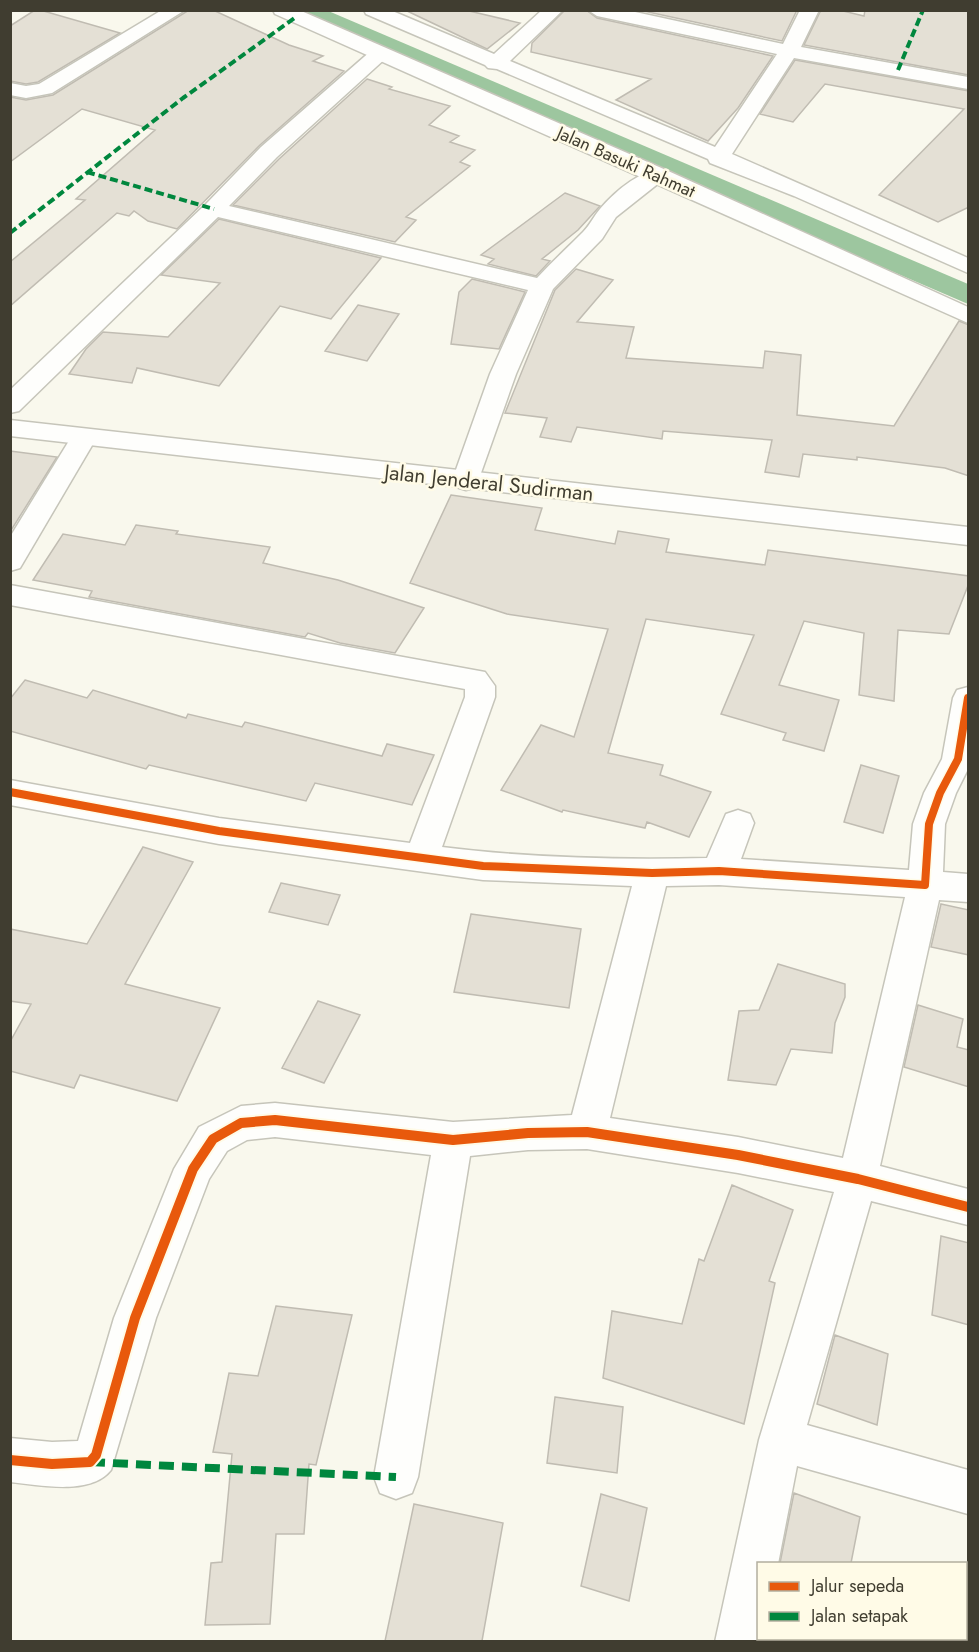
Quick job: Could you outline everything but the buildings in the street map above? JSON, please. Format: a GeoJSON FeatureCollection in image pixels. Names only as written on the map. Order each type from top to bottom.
{"type":"FeatureCollection","features":[{"type":"Feature","properties":{"kind":"main road"},"geometry":{"type":"LineString","coordinates":[[10,89],[26,92],[45,89],[176,10]]}},
{"type":"Feature","properties":{"kind":"main road","name":"Jalan Basuki Rahmat"},"geometry":{"type":"LineString","coordinates":[[282,10],[966,313]]}},
{"type":"Feature","properties":{"kind":"main road"},"geometry":{"type":"LineString","coordinates":[[373,10],[495,64],[802,191],[969,266]]}},
{"type":"Feature","properties":{"kind":"main road"},"geometry":{"type":"LineString","coordinates":[[495,64],[554,10]]}},
{"type":"Feature","properties":{"kind":"main road"},"geometry":{"type":"LineString","coordinates":[[597,10],[789,51],[969,83]]}},
{"type":"Feature","properties":{"kind":"main road"},"geometry":{"type":"LineString","coordinates":[[718,158],[789,51],[810,10]]}},
{"type":"Feature","properties":{"kind":"main road"},"geometry":{"type":"LineString","coordinates":[[10,405],[214,209],[310,113],[379,54]]}},
{"type":"Feature","properties":{"kind":"main road"},"geometry":{"type":"LineString","coordinates":[[466,481],[503,374],[542,286],[594,234],[608,213],[629,194],[658,176]]}},
{"type":"Feature","properties":{"kind":"main road"},"geometry":{"type":"LineString","coordinates":[[214,209],[272,225],[542,286]]}},
{"type":"Feature","properties":{"kind":"main road","name":"Jalan Jenderal Sudirman"},"geometry":{"type":"LineString","coordinates":[[10,428],[969,536]]}},
{"type":"Feature","properties":{"kind":"main road"},"geometry":{"type":"LineString","coordinates":[[10,561],[84,437]]}},
{"type":"Feature","properties":{"kind":"main road"},"geometry":{"type":"LineString","coordinates":[[10,595],[474,680],[480,686],[480,697],[421,858]]}},
{"type":"Feature","properties":{"kind":"main road"},"geometry":{"type":"LineString","coordinates":[[738,1641],[781,1440],[858,1179],[925,885],[929,824],[940,793],[958,759],[969,698]]}},
{"type":"Feature","properties":{"kind":"main road"},"geometry":{"type":"LineString","coordinates":[[10,792],[219,831],[483,866],[652,873],[719,871],[969,888]]}},
{"type":"Feature","properties":{"kind":"main road"},"geometry":{"type":"LineString","coordinates":[[719,871],[738,823]]}},
{"type":"Feature","properties":{"kind":"main road"},"geometry":{"type":"LineString","coordinates":[[587,1132],[652,873]]}},
{"type":"Feature","properties":{"kind":"main road"},"geometry":{"type":"LineString","coordinates":[[10,1460],[72,1464],[90,1462],[96,1455],[135,1318],[193,1169],[213,1139],[240,1124],[275,1120],[453,1140],[528,1133],[587,1132],[738,1155],[858,1179],[969,1207]]}},
{"type":"Feature","properties":{"kind":"main road"},"geometry":{"type":"LineString","coordinates":[[396,1477],[453,1140]]}},
{"type":"Feature","properties":{"kind":"main road"},"geometry":{"type":"LineString","coordinates":[[781,1440],[969,1492]]}},
{"type":"Feature","properties":{"kind":"waterway"},"geometry":{"type":"LineString","coordinates":[[304,10],[968,295]]}},
{"type":"Feature","properties":{"kind":"marked path"},"geometry":{"type":"LineString","coordinates":[[898,70],[923,10]]}},
{"type":"Feature","properties":{"kind":"marked path"},"geometry":{"type":"LineString","coordinates":[[10,233],[183,98],[296,17]]}},
{"type":"Feature","properties":{"kind":"marked path"},"geometry":{"type":"LineString","coordinates":[[87,172],[214,209]]}},
{"type":"Feature","properties":{"kind":"marked path"},"geometry":{"type":"LineString","coordinates":[[90,1462],[396,1477]]}},
{"type":"Feature","properties":{"kind":"cycle path"},"geometry":{"type":"LineString","coordinates":[[10,792],[219,831],[483,866],[652,873],[719,871],[925,885],[929,824],[940,793],[958,759],[968,698]]}},
{"type":"Feature","properties":{"kind":"cycle path"},"geometry":{"type":"LineString","coordinates":[[10,1460],[52,1464],[90,1462],[96,1455],[135,1318],[193,1169],[213,1139],[241,1123],[275,1120],[453,1140],[528,1133],[587,1132],[738,1155],[858,1179],[968,1207]]}}]}
